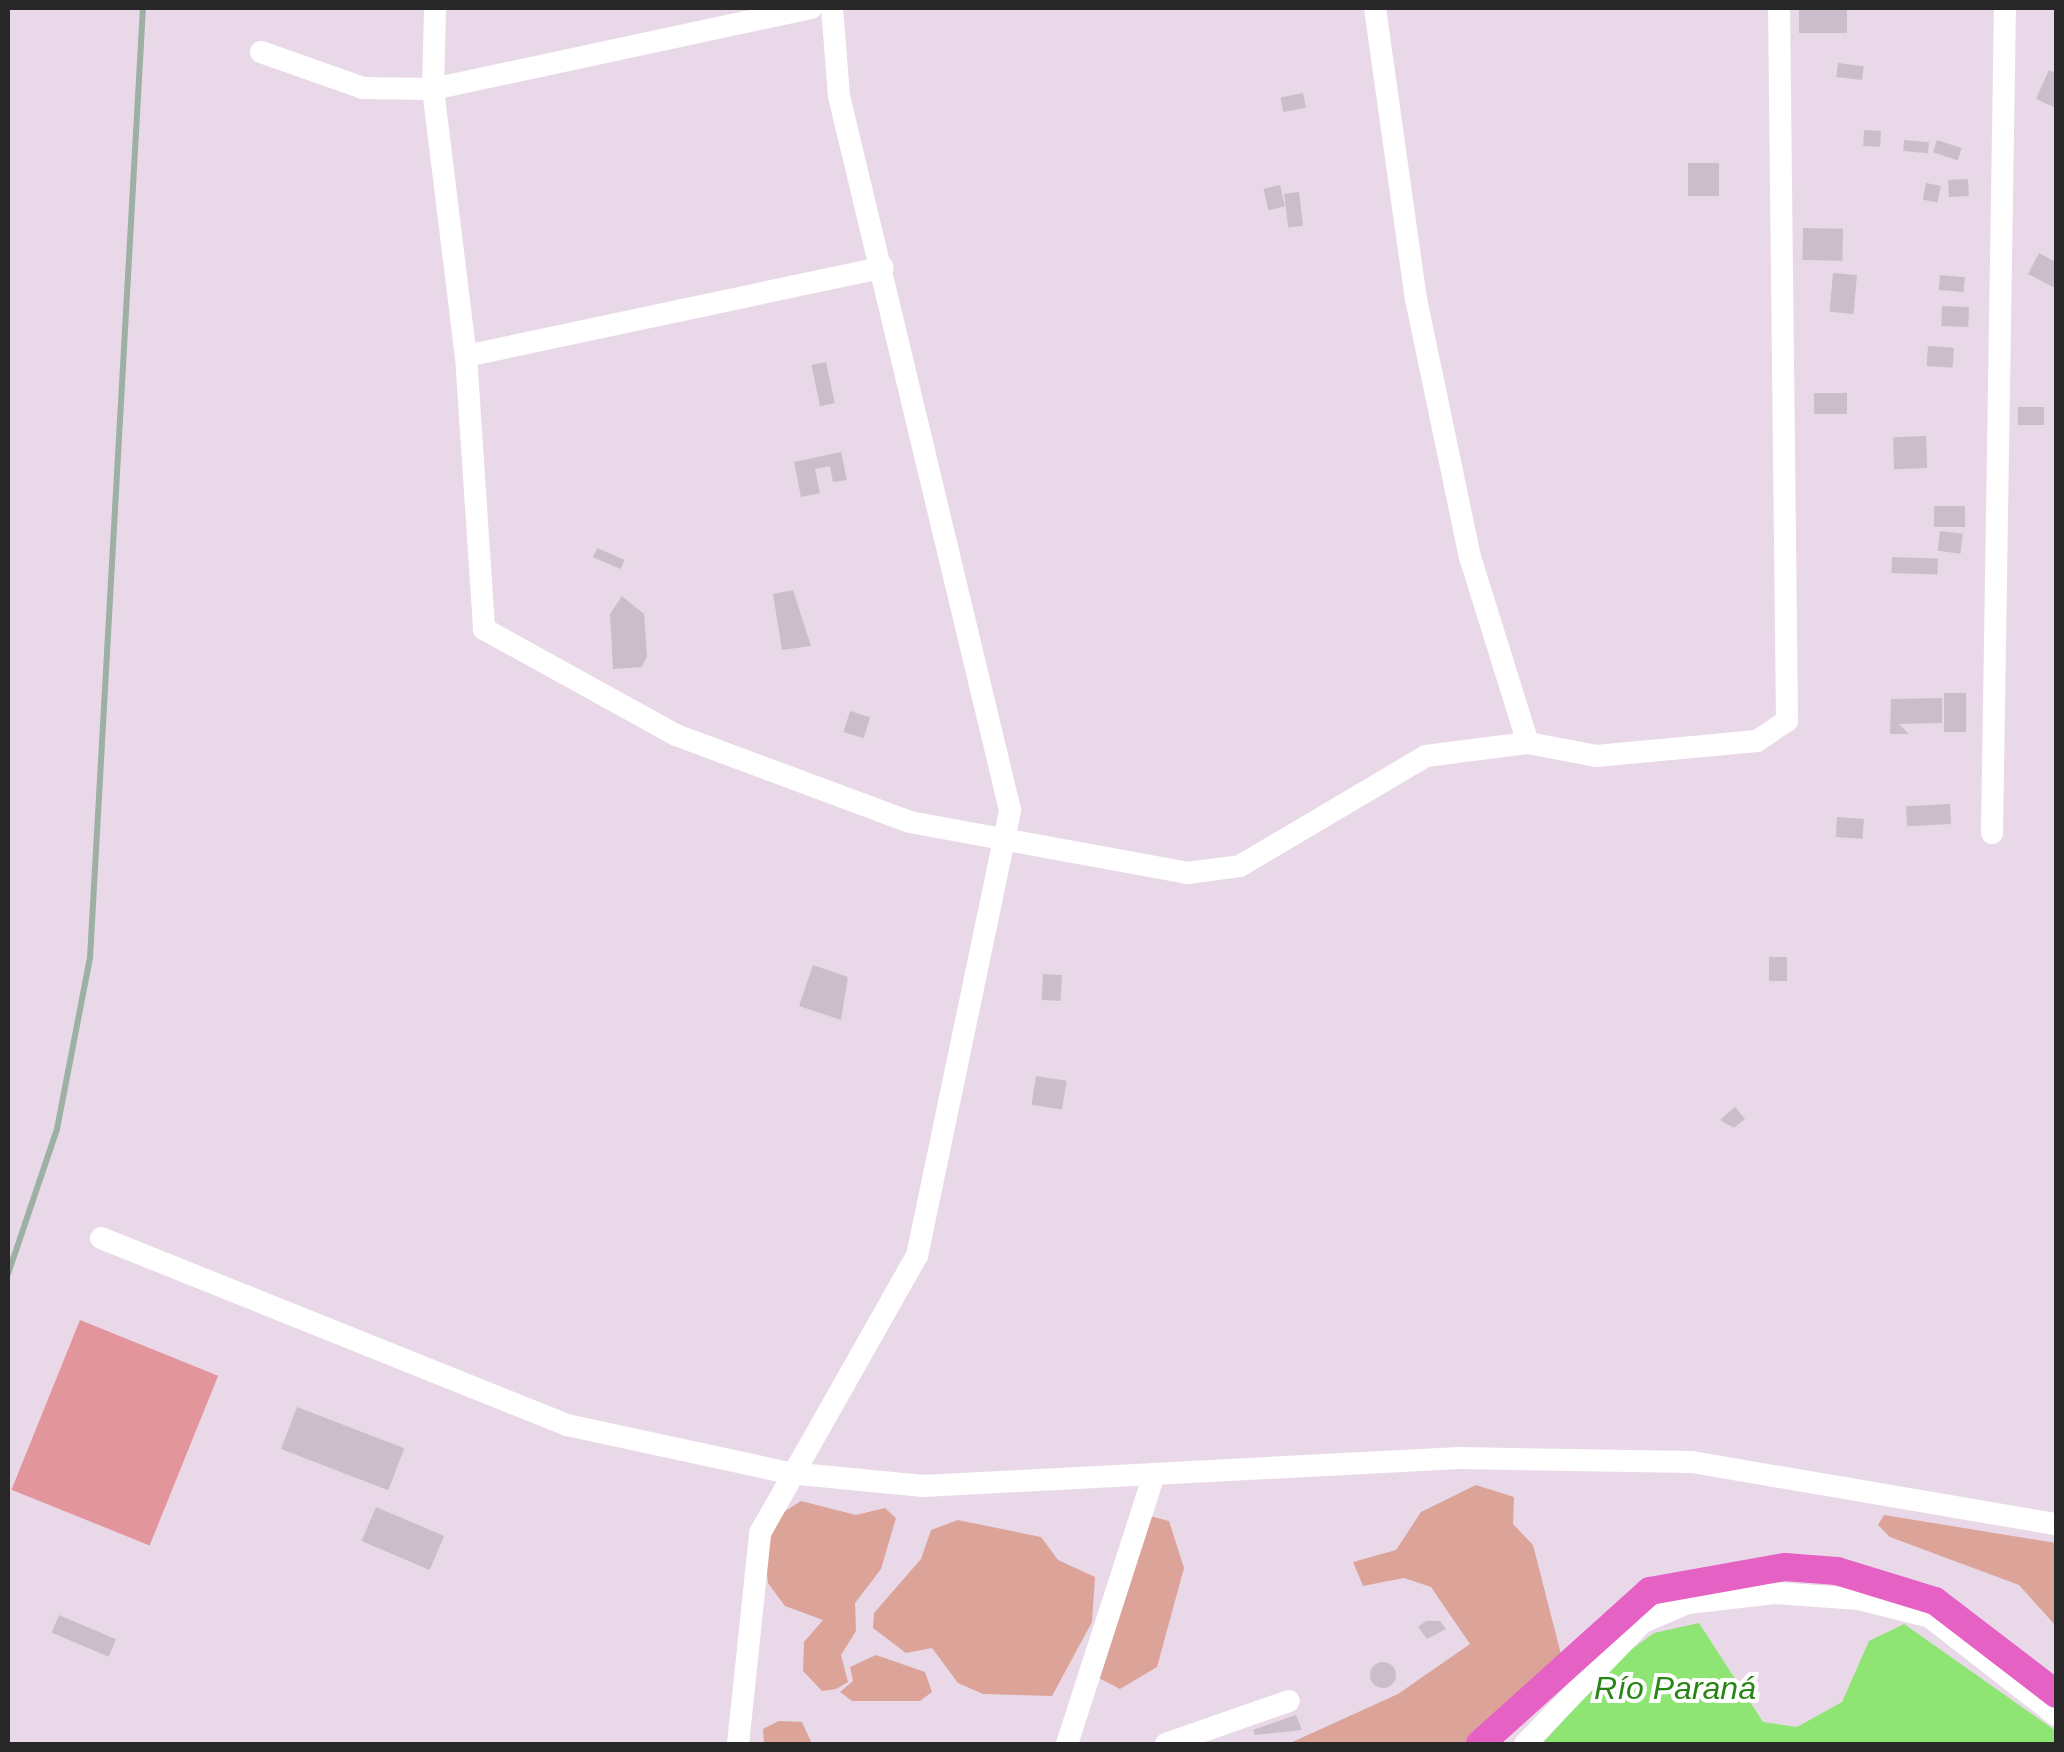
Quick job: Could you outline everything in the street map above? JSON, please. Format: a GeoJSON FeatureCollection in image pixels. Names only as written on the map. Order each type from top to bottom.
{"type":"FeatureCollection","features":[{"type":"Feature","properties":{"kind":"main road"},"geometry":{"type":"LineString","coordinates":[[1480,1744],[1650,1591],[1785,1567],[1851,1574],[1935,1601],[2056,1694]]}},
{"type":"Feature","properties":{"kind":"street"},"geometry":{"type":"LineString","coordinates":[[435,8],[433,89],[466,356],[484,629],[676,736],[910,822],[1005,843],[1187,873],[1240,866],[1426,756],[1528,744],[1596,756],[1756,741],[1787,721],[1779,8]]}},
{"type":"Feature","properties":{"kind":"street"},"geometry":{"type":"LineString","coordinates":[[261,52],[362,88],[433,89],[810,8]]}},
{"type":"Feature","properties":{"kind":"street"},"geometry":{"type":"LineString","coordinates":[[738,1744],[760,1533],[789,1473],[918,1256],[1010,810],[884,267],[839,96],[832,8]]}},
{"type":"Feature","properties":{"kind":"street"},"geometry":{"type":"LineString","coordinates":[[1374,8],[1416,299],[1470,557],[1528,744]]}},
{"type":"Feature","properties":{"kind":"street"},"geometry":{"type":"LineString","coordinates":[[1992,834],[2006,8]]}},
{"type":"Feature","properties":{"kind":"street"},"geometry":{"type":"LineString","coordinates":[[466,356],[884,267]]}},
{"type":"Feature","properties":{"kind":"street"},"geometry":{"type":"LineString","coordinates":[[102,1238],[567,1425],[789,1473],[923,1486],[1459,1458],[1692,1462],[2056,1524]]}},
{"type":"Feature","properties":{"kind":"street"},"geometry":{"type":"LineString","coordinates":[[1067,1744],[1154,1474]]}},
{"type":"Feature","properties":{"kind":"street"},"geometry":{"type":"LineString","coordinates":[[1525,1744],[1643,1622],[1688,1603],[1774,1593],[1859,1598],[1930,1617],[2056,1715]]}},
{"type":"Feature","properties":{"kind":"street"},"geometry":{"type":"LineString","coordinates":[[1166,1744],[1289,1702]]}},
{"type":"Feature","properties":{"kind":"shaded area"},"geometry":{"type":"Polygon","coordinates":[[[80,1320],[218,1376],[150,1545],[11,1490],[80,1320]]]}},
{"type":"Feature","properties":{"kind":"shaded area"},"geometry":{"type":"Polygon","coordinates":[[[1476,1485],[1514,1497],[1513,1524],[1533,1545],[1562,1658],[1482,1744],[1288,1744],[1398,1694],[1470,1644],[1431,1587],[1404,1578],[1363,1586],[1353,1562],[1396,1550],[1421,1512],[1476,1485]]]}},
{"type":"Feature","properties":{"kind":"shaded area"},"geometry":{"type":"Polygon","coordinates":[[[801,1501],[856,1515],[885,1508],[896,1518],[881,1569],[855,1603],[856,1631],[841,1655],[848,1682],[836,1689],[822,1691],[803,1671],[804,1642],[823,1620],[785,1606],[768,1583],[763,1540],[776,1517],[801,1501]]]}},
{"type":"Feature","properties":{"kind":"shaded area"},"geometry":{"type":"Polygon","coordinates":[[[1146,1515],[1169,1521],[1184,1568],[1157,1667],[1120,1689],[1095,1676],[1146,1515]]]}},
{"type":"Feature","properties":{"kind":"shaded area"},"geometry":{"type":"Polygon","coordinates":[[[1884,1515],[2056,1543],[2056,1626],[2019,1585],[1890,1537],[1878,1525],[1884,1515]]]}},
{"type":"Feature","properties":{"kind":"shaded area"},"geometry":{"type":"Polygon","coordinates":[[[958,1520],[1041,1537],[1058,1560],[1095,1577],[1092,1622],[1052,1696],[983,1694],[958,1683],[932,1648],[906,1653],[873,1628],[874,1613],[921,1559],[931,1530],[958,1520]]]}},
{"type":"Feature","properties":{"kind":"shaded area"},"geometry":{"type":"Polygon","coordinates":[[[876,1655],[925,1672],[932,1692],[920,1701],[852,1701],[840,1692],[853,1681],[850,1667],[876,1655]]]}},
{"type":"Feature","properties":{"kind":"shaded area"},"geometry":{"type":"Polygon","coordinates":[[[779,1721],[802,1722],[812,1744],[764,1744],[763,1729],[779,1721]]]}},
{"type":"Feature","properties":{"kind":"water","name":"Río Paraná"},"geometry":{"type":"Polygon","coordinates":[[[1699,1623],[1763,1722],[1797,1727],[1842,1702],[1869,1641],[1904,1624],[2056,1731],[2056,1744],[1542,1744],[1621,1657],[1654,1633],[1699,1623]]]}},
{"type":"Feature","properties":{"kind":"building"},"geometry":{"type":"Polygon","coordinates":[[[1799,8],[1847,8],[1847,33],[1799,33],[1799,8]]]}},
{"type":"Feature","properties":{"kind":"building"},"geometry":{"type":"Polygon","coordinates":[[[1838,63],[1864,66],[1862,80],[1836,77],[1838,63]]]}},
{"type":"Feature","properties":{"kind":"building"},"geometry":{"type":"Polygon","coordinates":[[[2049,70],[2056,73],[2056,108],[2036,99],[2049,70]]]}},
{"type":"Feature","properties":{"kind":"building"},"geometry":{"type":"Polygon","coordinates":[[[1303,93],[1306,108],[1283,112],[1280,97],[1303,93]]]}},
{"type":"Feature","properties":{"kind":"building"},"geometry":{"type":"Polygon","coordinates":[[[1864,130],[1881,131],[1880,147],[1863,146],[1864,130]]]}},
{"type":"Feature","properties":{"kind":"building"},"geometry":{"type":"Polygon","coordinates":[[[1904,140],[1929,142],[1928,153],[1903,151],[1904,140]]]}},
{"type":"Feature","properties":{"kind":"building"},"geometry":{"type":"Polygon","coordinates":[[[1937,140],[1962,148],[1958,160],[1933,152],[1937,140]]]}},
{"type":"Feature","properties":{"kind":"building"},"geometry":{"type":"Polygon","coordinates":[[[1688,163],[1719,163],[1719,196],[1688,196],[1688,163]]]}},
{"type":"Feature","properties":{"kind":"building"},"geometry":{"type":"Polygon","coordinates":[[[1968,179],[1969,196],[1949,197],[1948,180],[1968,179]]]}},
{"type":"Feature","properties":{"kind":"building"},"geometry":{"type":"Polygon","coordinates":[[[1926,183],[1941,186],[1937,203],[1923,200],[1926,183]]]}},
{"type":"Feature","properties":{"kind":"building"},"geometry":{"type":"Polygon","coordinates":[[[1280,185],[1285,206],[1268,210],[1263,189],[1280,185]]]}},
{"type":"Feature","properties":{"kind":"building"},"geometry":{"type":"Polygon","coordinates":[[[1299,192],[1303,226],[1288,228],[1284,194],[1299,192]]]}},
{"type":"Feature","properties":{"kind":"building"},"geometry":{"type":"Polygon","coordinates":[[[1803,228],[1843,229],[1842,261],[1802,260],[1803,228]]]}},
{"type":"Feature","properties":{"kind":"building"},"geometry":{"type":"Polygon","coordinates":[[[2039,253],[2056,262],[2055,288],[2028,274],[2039,253]]]}},
{"type":"Feature","properties":{"kind":"building"},"geometry":{"type":"Polygon","coordinates":[[[1833,273],[1857,275],[1854,314],[1830,312],[1833,273]]]}},
{"type":"Feature","properties":{"kind":"building"},"geometry":{"type":"Polygon","coordinates":[[[1940,275],[1965,277],[1964,292],[1939,290],[1940,275]]]}},
{"type":"Feature","properties":{"kind":"building"},"geometry":{"type":"Polygon","coordinates":[[[1942,306],[1969,307],[1968,327],[1941,326],[1942,306]]]}},
{"type":"Feature","properties":{"kind":"building"},"geometry":{"type":"Polygon","coordinates":[[[1928,346],[1954,348],[1953,368],[1927,366],[1928,346]]]}},
{"type":"Feature","properties":{"kind":"building"},"geometry":{"type":"Polygon","coordinates":[[[826,362],[835,403],[820,406],[811,365],[826,362]]]}},
{"type":"Feature","properties":{"kind":"building"},"geometry":{"type":"Polygon","coordinates":[[[1814,393],[1847,393],[1847,414],[1814,414],[1814,393]]]}},
{"type":"Feature","properties":{"kind":"building"},"geometry":{"type":"Polygon","coordinates":[[[2018,407],[2044,407],[2044,425],[2018,425],[2018,407]]]}},
{"type":"Feature","properties":{"kind":"building"},"geometry":{"type":"Polygon","coordinates":[[[1926,436],[1927,468],[1894,469],[1893,437],[1926,436]]]}},
{"type":"Feature","properties":{"kind":"building"},"geometry":{"type":"Polygon","coordinates":[[[841,452],[847,480],[833,482],[830,466],[815,469],[820,493],[801,497],[794,462],[841,452]]]}},
{"type":"Feature","properties":{"kind":"building"},"geometry":{"type":"Polygon","coordinates":[[[1934,506],[1965,506],[1965,527],[1934,527],[1934,506]]]}},
{"type":"Feature","properties":{"kind":"building"},"geometry":{"type":"Polygon","coordinates":[[[1940,531],[1963,534],[1960,554],[1938,551],[1940,531]]]}},
{"type":"Feature","properties":{"kind":"building"},"geometry":{"type":"Polygon","coordinates":[[[597,548],[625,560],[621,569],[593,557],[597,548]]]}},
{"type":"Feature","properties":{"kind":"building"},"geometry":{"type":"Polygon","coordinates":[[[1892,557],[1938,559],[1937,575],[1891,573],[1892,557]]]}},
{"type":"Feature","properties":{"kind":"building"},"geometry":{"type":"Polygon","coordinates":[[[793,590],[811,646],[782,650],[773,594],[793,590]]]}},
{"type":"Feature","properties":{"kind":"building"},"geometry":{"type":"Polygon","coordinates":[[[622,596],[644,614],[647,656],[642,667],[613,669],[610,614],[622,596]]]}},
{"type":"Feature","properties":{"kind":"building"},"geometry":{"type":"Polygon","coordinates":[[[1944,693],[1966,693],[1966,732],[1944,732],[1944,693]]]}},
{"type":"Feature","properties":{"kind":"building"},"geometry":{"type":"Polygon","coordinates":[[[1942,698],[1942,723],[1899,724],[1909,734],[1890,734],[1891,699],[1942,698]]]}},
{"type":"Feature","properties":{"kind":"building"},"geometry":{"type":"Polygon","coordinates":[[[850,711],[870,717],[864,738],[844,732],[850,711]]]}},
{"type":"Feature","properties":{"kind":"building"},"geometry":{"type":"Polygon","coordinates":[[[1950,804],[1951,824],[1907,826],[1906,806],[1950,804]]]}},
{"type":"Feature","properties":{"kind":"building"},"geometry":{"type":"Polygon","coordinates":[[[1837,817],[1864,819],[1863,839],[1836,837],[1837,817]]]}},
{"type":"Feature","properties":{"kind":"building"},"geometry":{"type":"Polygon","coordinates":[[[1769,957],[1787,957],[1787,981],[1769,981],[1769,957]]]}},
{"type":"Feature","properties":{"kind":"building"},"geometry":{"type":"Polygon","coordinates":[[[813,965],[848,977],[841,1020],[799,1006],[813,965]]]}},
{"type":"Feature","properties":{"kind":"building"},"geometry":{"type":"Polygon","coordinates":[[[1043,974],[1062,975],[1061,1001],[1042,1000],[1043,974]]]}},
{"type":"Feature","properties":{"kind":"building"},"geometry":{"type":"Polygon","coordinates":[[[1036,1076],[1067,1081],[1062,1109],[1031,1105],[1036,1076]]]}},
{"type":"Feature","properties":{"kind":"building"},"geometry":{"type":"Polygon","coordinates":[[[1735,1107],[1745,1119],[1734,1128],[1720,1120],[1735,1107]]]}},
{"type":"Feature","properties":{"kind":"building"},"geometry":{"type":"Polygon","coordinates":[[[297,1407],[404,1448],[388,1490],[281,1449],[297,1407]]]}},
{"type":"Feature","properties":{"kind":"building"},"geometry":{"type":"Polygon","coordinates":[[[376,1507],[444,1536],[430,1570],[362,1541],[376,1507]]]}},
{"type":"Feature","properties":{"kind":"building"},"geometry":{"type":"Polygon","coordinates":[[[59,1615],[116,1639],[109,1657],[52,1632],[59,1615]]]}},
{"type":"Feature","properties":{"kind":"building"},"geometry":{"type":"Polygon","coordinates":[[[1426,1621],[1440,1621],[1446,1629],[1427,1639],[1418,1627],[1426,1621]]]}},
{"type":"Feature","properties":{"kind":"building"},"geometry":{"type":"Polygon","coordinates":[[[1383,1662],[1392,1666],[1396,1675],[1392,1684],[1383,1688],[1374,1684],[1370,1675],[1374,1666],[1383,1662]]]}},
{"type":"Feature","properties":{"kind":"building"},"geometry":{"type":"Polygon","coordinates":[[[1296,1715],[1302,1730],[1255,1735],[1253,1730],[1296,1715]]]}},
{"type":"Feature","properties":{"kind":"railway"},"geometry":{"type":"LineString","coordinates":[[8,1274],[57,1129],[90,958],[143,8]]}}]}
